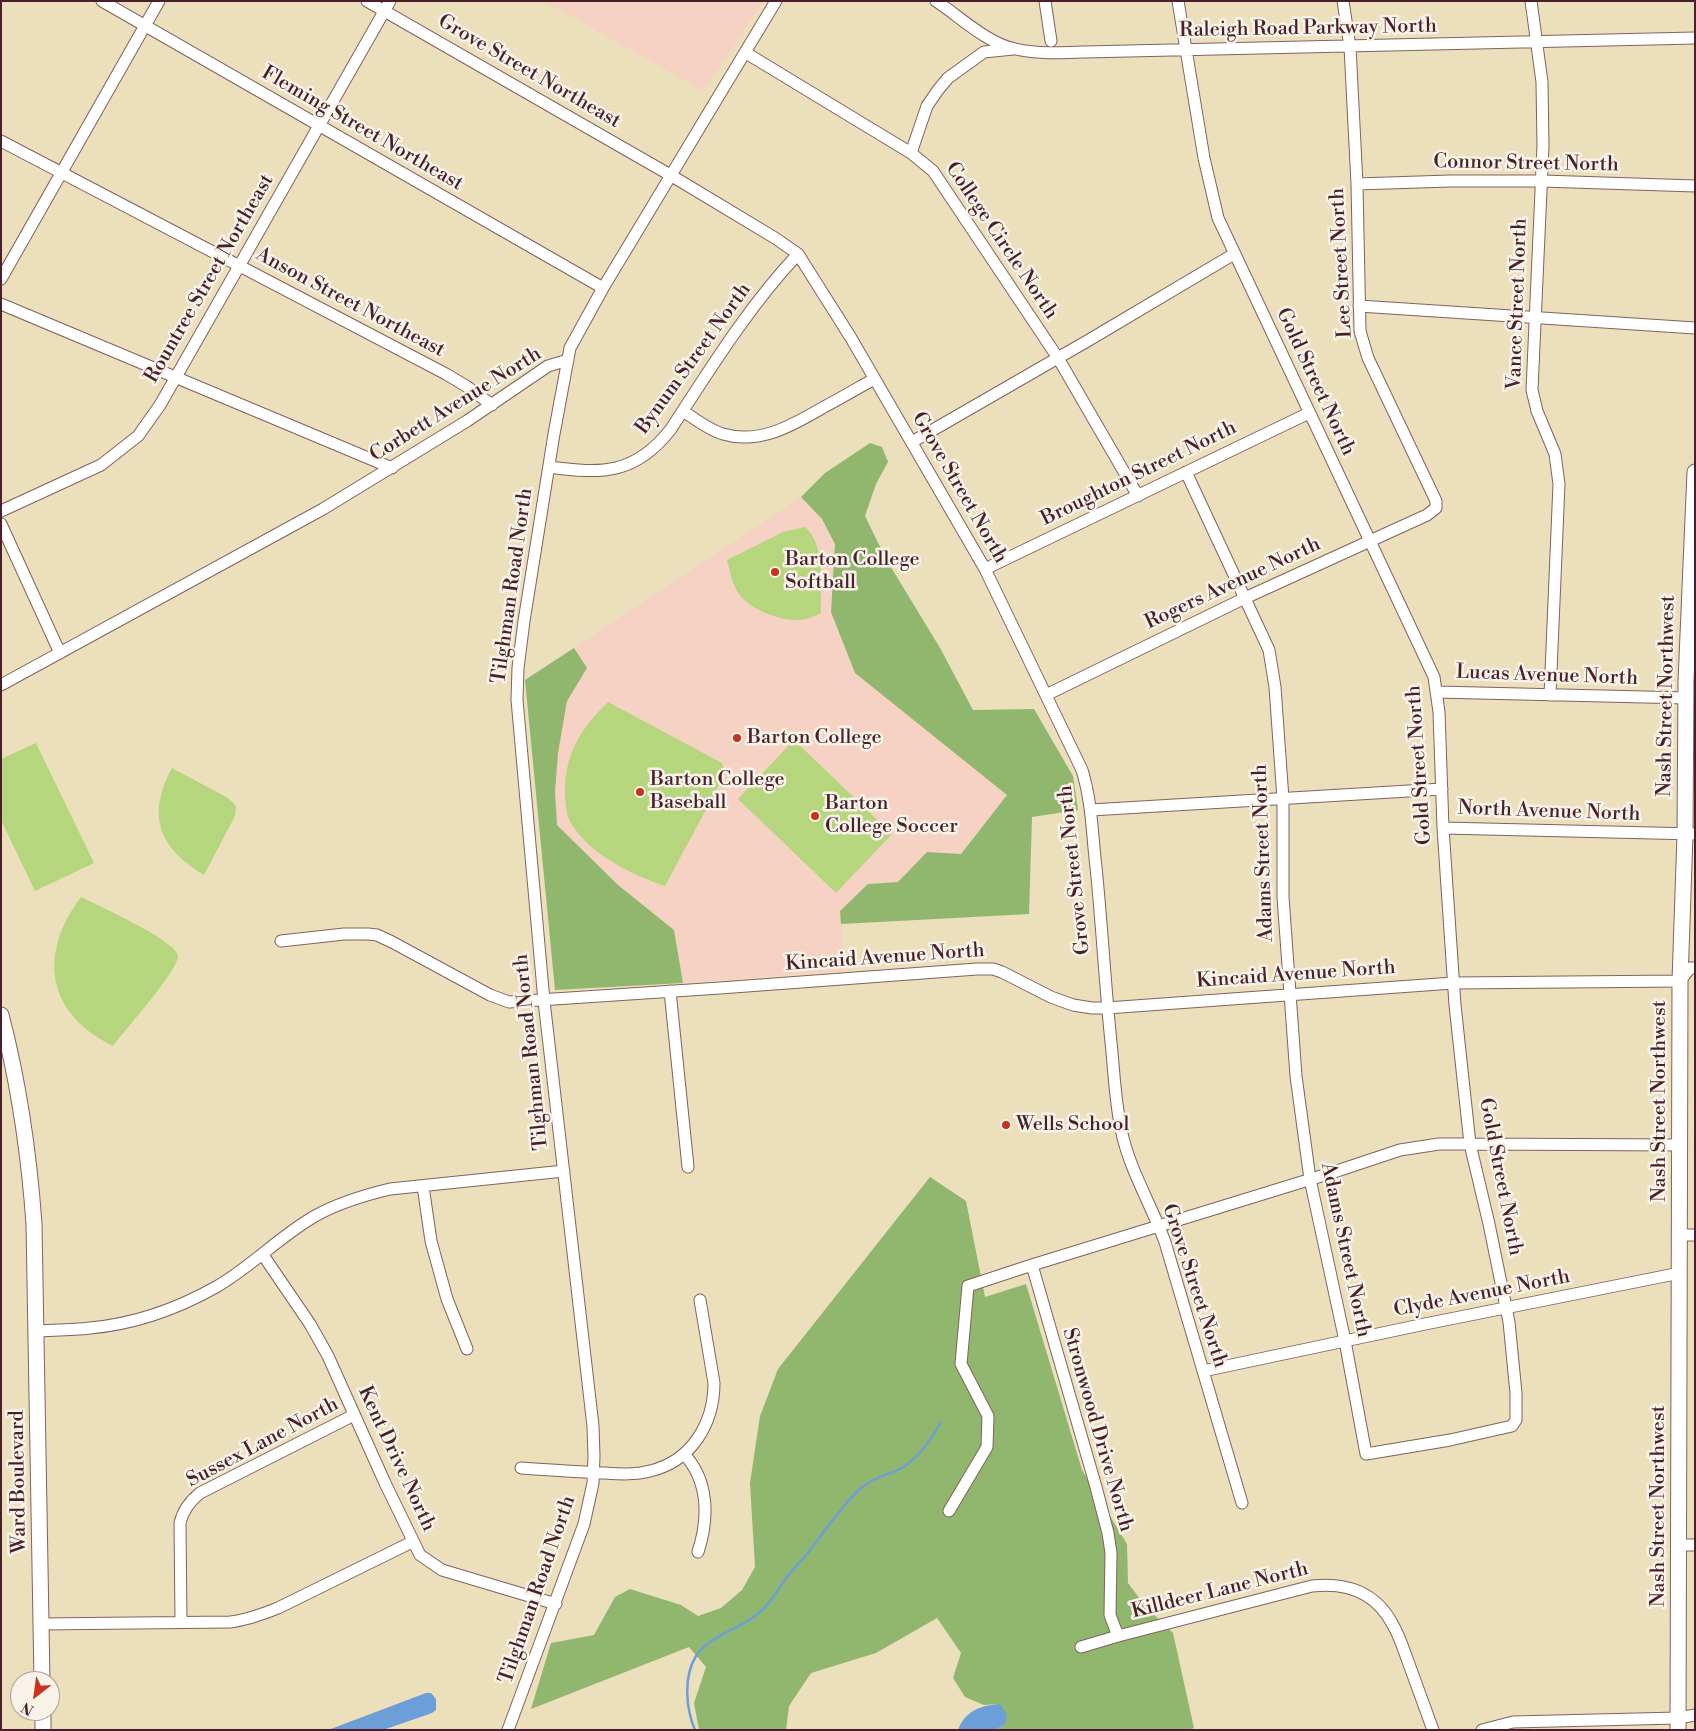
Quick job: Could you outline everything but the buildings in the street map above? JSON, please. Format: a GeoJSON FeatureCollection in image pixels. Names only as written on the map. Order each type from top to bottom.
{"type":"FeatureCollection","features":[{"type":"Feature","properties":{"kind":"main road","name":"Nash Street Northwest"},"geometry":{"type":"LineString","coordinates":[[1678,1724],[1680,1273],[1688,1235],[1680,1144],[1680,982],[1690,834],[1686,698],[1695,472]]}},
{"type":"Feature","properties":{"kind":"main road","name":"Ward Boulevard"},"geometry":{"type":"LineString","coordinates":[[1,1016],[18,1092],[31,1184],[34,1224],[42,1671]]}},
{"type":"Feature","properties":{"kind":"street","name":"Fleming Street Northeast"},"geometry":{"type":"LineString","coordinates":[[102,1],[603,288]]}},
{"type":"Feature","properties":{"kind":"street"},"geometry":{"type":"LineString","coordinates":[[1,279],[159,1]]}},
{"type":"Feature","properties":{"kind":"street","name":"Grove Street Northeast"},"geometry":{"type":"LineString","coordinates":[[367,1],[387,6],[672,176]]}},
{"type":"Feature","properties":{"kind":"street","name":"Corbett Avenue North"},"geometry":{"type":"LineString","coordinates":[[1,685],[323,509],[492,405],[548,366],[568,360],[570,348],[603,288],[776,1]]}},
{"type":"Feature","properties":{"kind":"street","name":"Raleigh Road Parkway North"},"geometry":{"type":"LineString","coordinates":[[936,1],[988,38],[1014,49],[1056,54],[1695,38]]}},
{"type":"Feature","properties":{"kind":"street"},"geometry":{"type":"LineString","coordinates":[[1045,1],[1051,41]]}},
{"type":"Feature","properties":{"kind":"street","name":"Gold Street North"},"geometry":{"type":"LineString","coordinates":[[1178,1],[1212,194],[1218,218],[1369,541],[1428,662],[1437,692],[1453,983],[1470,1144],[1489,1224],[1506,1309],[1514,1376],[1515,1422],[1512,1426],[1494,1431],[1366,1454]]}},
{"type":"Feature","properties":{"kind":"street","name":"Lee Street North"},"geometry":{"type":"LineString","coordinates":[[1343,1],[1350,47],[1360,331],[1368,358],[1436,501],[1436,508]]}},
{"type":"Feature","properties":{"kind":"street","name":"Vance Street North"},"geometry":{"type":"LineString","coordinates":[[1531,1],[1542,82],[1543,116],[1542,181],[1532,390],[1537,411],[1555,454],[1559,484],[1550,695]]}},
{"type":"Feature","properties":{"kind":"street","name":"Rountree Street Northeast"},"geometry":{"type":"LineString","coordinates":[[1,511],[101,465],[138,436],[152,417],[387,6]]}},
{"type":"Feature","properties":{"kind":"street"},"geometry":{"type":"LineString","coordinates":[[976,29],[984,52]]}},
{"type":"Feature","properties":{"kind":"street"},"geometry":{"type":"LineString","coordinates":[[911,153],[924,112],[948,78],[984,52],[1014,49]]}},
{"type":"Feature","properties":{"kind":"street","name":"College Circle North"},"geometry":{"type":"LineString","coordinates":[[746,52],[911,153],[933,171],[1058,358],[1138,496]]}},
{"type":"Feature","properties":{"kind":"street","name":"Anson Street Northeast"},"geometry":{"type":"LineString","coordinates":[[1,141],[446,374],[492,405]]}},
{"type":"Feature","properties":{"kind":"street","name":"Grove Street North"},"geometry":{"type":"LineString","coordinates":[[672,176],[798,254],[912,442],[985,569],[1082,770],[1091,810],[1107,1008],[1114,1078],[1123,1139],[1138,1182],[1159,1226],[1242,1503]]}},
{"type":"Feature","properties":{"kind":"street","name":"Connor Street North"},"geometry":{"type":"LineString","coordinates":[[1356,184],[1542,181],[1695,186]]}},
{"type":"Feature","properties":{"kind":"street","name":"Bynum Street North"},"geometry":{"type":"LineString","coordinates":[[549,467],[596,471],[624,466],[636,462],[662,441],[755,304],[774,279],[798,254]]}},
{"type":"Feature","properties":{"kind":"street"},"geometry":{"type":"LineString","coordinates":[[912,442],[1234,254]]}},
{"type":"Feature","properties":{"kind":"street"},"geometry":{"type":"LineString","coordinates":[[1,304],[392,468]]}},
{"type":"Feature","properties":{"kind":"street"},"geometry":{"type":"LineString","coordinates":[[1359,306],[1695,328]]}},
{"type":"Feature","properties":{"kind":"street","name":"Tilghman Road North"},"geometry":{"type":"LineString","coordinates":[[508,1730],[584,1524],[593,1483],[593,1426],[544,1000],[517,684],[522,630],[568,360]]}},
{"type":"Feature","properties":{"kind":"street"},"geometry":{"type":"LineString","coordinates":[[682,411],[723,434],[741,437],[763,436],[798,422],[874,379]]}},
{"type":"Feature","properties":{"kind":"street","name":"Broughton Street North"},"geometry":{"type":"LineString","coordinates":[[985,569],[1309,413]]}},
{"type":"Feature","properties":{"kind":"street","name":"Adams Street North"},"geometry":{"type":"LineString","coordinates":[[1186,472],[1269,650],[1271,660],[1275,687],[1283,799],[1283,897],[1296,1076],[1310,1180],[1345,1341],[1366,1454]]}},
{"type":"Feature","properties":{"kind":"street","name":"Rogers Avenue North"},"geometry":{"type":"LineString","coordinates":[[1046,694],[1245,598],[1427,515],[1436,508]]}},
{"type":"Feature","properties":{"kind":"street"},"geometry":{"type":"LineString","coordinates":[[1,524],[60,654]]}},
{"type":"Feature","properties":{"kind":"street","name":"Lucas Avenue North"},"geometry":{"type":"LineString","coordinates":[[1437,692],[1686,698]]}},
{"type":"Feature","properties":{"kind":"street","name":"North Avenue North"},"geometry":{"type":"LineString","coordinates":[[1091,810],[1442,789]]}},
{"type":"Feature","properties":{"kind":"street","name":"North Avenue North"},"geometry":{"type":"LineString","coordinates":[[1443,828],[1690,834]]}},
{"type":"Feature","properties":{"kind":"street","name":"Kincaid Avenue North"},"geometry":{"type":"LineString","coordinates":[[281,941],[344,934],[377,935],[502,1001],[509,1002],[977,968],[993,969],[1002,972],[1051,997],[1073,1005],[1092,1008],[1453,983],[1680,982]]}},
{"type":"Feature","properties":{"kind":"street"},"geometry":{"type":"LineString","coordinates":[[1680,982],[1690,968],[1695,968]]}},
{"type":"Feature","properties":{"kind":"street"},"geometry":{"type":"LineString","coordinates":[[670,991],[688,1167]]}},
{"type":"Feature","properties":{"kind":"street"},"geometry":{"type":"LineString","coordinates":[[949,1511],[987,1447],[988,1416],[961,1364],[968,1286],[1413,1147],[1439,1144],[1680,1144]]}},
{"type":"Feature","properties":{"kind":"street"},"geometry":{"type":"LineString","coordinates":[[36,1331],[91,1328],[142,1319],[189,1301],[218,1286],[315,1216],[367,1195],[390,1189],[564,1171]]}},
{"type":"Feature","properties":{"kind":"street"},"geometry":{"type":"LineString","coordinates":[[423,1186],[431,1241],[447,1298],[467,1349]]}},
{"type":"Feature","properties":{"kind":"street","name":"Kent Drive North"},"geometry":{"type":"LineString","coordinates":[[263,1255],[305,1317],[328,1356],[412,1542],[423,1559],[442,1570],[556,1604]]}},
{"type":"Feature","properties":{"kind":"street","name":"Stronwood Drive North"},"geometry":{"type":"LineString","coordinates":[[1032,1265],[1108,1533],[1112,1553],[1110,1615],[1118,1636]]}},
{"type":"Feature","properties":{"kind":"street","name":"Clyde Avenue North"},"geometry":{"type":"LineString","coordinates":[[1203,1372],[1425,1324],[1680,1273]]}},
{"type":"Feature","properties":{"kind":"street"},"geometry":{"type":"LineString","coordinates":[[521,1468],[626,1474],[651,1471],[684,1454],[702,1433],[708,1420],[714,1395],[714,1383],[700,1300]]}},
{"type":"Feature","properties":{"kind":"street","name":"Sussex Lane North"},"geometry":{"type":"LineString","coordinates":[[181,1622],[180,1523],[185,1509],[190,1502],[200,1493],[354,1415]]}},
{"type":"Feature","properties":{"kind":"street"},"geometry":{"type":"LineString","coordinates":[[684,1454],[693,1464],[698,1474],[704,1499],[701,1540],[698,1552]]}},
{"type":"Feature","properties":{"kind":"street"},"geometry":{"type":"LineString","coordinates":[[42,1624],[230,1622],[256,1617],[412,1542]]}},
{"type":"Feature","properties":{"kind":"street"},"geometry":{"type":"LineString","coordinates":[[1678,1545],[1695,1546]]}},
{"type":"Feature","properties":{"kind":"street","name":"Killdeer Lane North"},"geometry":{"type":"LineString","coordinates":[[1081,1647],[1312,1586],[1330,1584],[1345,1586],[1366,1595],[1377,1604],[1393,1623],[1433,1730]]}},
{"type":"Feature","properties":{"kind":"street"},"geometry":{"type":"LineString","coordinates":[[1482,1730],[1513,1722],[1678,1724],[1695,1715]]}},
{"type":"Feature","properties":{"kind":"shaded area"},"geometry":{"type":"Polygon","coordinates":[[[544,1],[763,1],[704,91],[544,1]]]}},
{"type":"Feature","properties":{"kind":"shaded area","name":"Barton College"},"geometry":{"type":"Polygon","coordinates":[[[801,497],[822,519],[835,544],[831,612],[855,673],[1007,795],[960,854],[927,852],[898,882],[868,884],[840,911],[845,971],[683,983],[674,930],[618,885],[557,825],[525,680],[801,497]]]}},
{"type":"Feature","properties":{"kind":"green space"},"geometry":{"type":"Polygon","coordinates":[[[870,443],[882,447],[888,462],[876,484],[865,516],[886,559],[940,648],[973,710],[1034,709],[1073,776],[1078,810],[1032,817],[1029,914],[841,924],[840,911],[868,884],[898,882],[927,852],[961,854],[1007,795],[855,673],[831,612],[835,544],[822,519],[801,497],[825,473],[870,443]]]}},
{"type":"Feature","properties":{"kind":"green space","name":"Barton College Softball"},"geometry":{"type":"Polygon","coordinates":[[[805,527],[812,535],[819,555],[821,613],[798,620],[780,618],[749,604],[737,590],[727,560],[783,532],[805,527]]]}},
{"type":"Feature","properties":{"kind":"green space"},"geometry":{"type":"Polygon","coordinates":[[[574,648],[587,668],[567,701],[558,753],[555,792],[557,825],[618,885],[674,930],[683,983],[555,990],[525,680],[574,648]]]}},
{"type":"Feature","properties":{"kind":"green space","name":"Barton College Baseball"},"geometry":{"type":"Polygon","coordinates":[[[608,702],[722,763],[725,774],[665,886],[639,876],[600,854],[579,834],[568,817],[565,782],[567,768],[575,744],[589,723],[608,702]]]}},
{"type":"Feature","properties":{"kind":"green space","name":"Barton College Soccer"},"geometry":{"type":"Polygon","coordinates":[[[794,740],[892,834],[836,893],[738,799],[794,740]]]}},
{"type":"Feature","properties":{"kind":"green space"},"geometry":{"type":"Polygon","coordinates":[[[36,743],[94,863],[35,891],[1,820],[1,759],[36,743]]]}},
{"type":"Feature","properties":{"kind":"green space"},"geometry":{"type":"Polygon","coordinates":[[[172,768],[228,798],[236,806],[235,816],[204,875],[176,854],[167,842],[161,829],[159,816],[160,801],[164,785],[172,768]]]}},
{"type":"Feature","properties":{"kind":"green space"},"geometry":{"type":"Polygon","coordinates":[[[81,897],[151,933],[174,949],[178,956],[176,964],[160,987],[113,1046],[91,1032],[74,1017],[62,999],[56,981],[55,960],[58,940],[67,918],[81,897]]]}},
{"type":"Feature","properties":{"kind":"green space"},"geometry":{"type":"Polygon","coordinates":[[[930,1177],[966,1201],[985,1297],[1026,1284],[1082,1470],[1127,1544],[1128,1583],[1146,1607],[1173,1633],[1194,1728],[1188,1730],[994,1730],[1005,1725],[1000,1704],[984,1705],[965,1697],[953,1678],[961,1653],[937,1618],[876,1653],[811,1673],[789,1706],[786,1730],[699,1730],[694,1703],[706,1667],[689,1647],[531,1709],[551,1643],[594,1635],[615,1597],[630,1589],[681,1605],[698,1616],[721,1608],[742,1590],[755,1567],[750,1483],[760,1416],[778,1369],[930,1177]]]}},
{"type":"Feature","properties":{"kind":"water"},"geometry":{"type":"Polygon","coordinates":[[[426,1693],[431,1693],[436,1699],[436,1710],[432,1713],[383,1730],[328,1730],[426,1693]]]}},
{"type":"Feature","properties":{"kind":"water"},"geometry":{"type":"Polygon","coordinates":[[[1000,1704],[1007,1715],[1005,1725],[994,1730],[958,1730],[965,1718],[974,1710],[1000,1704]]]}},
{"type":"Feature","properties":{"kind":"waterway"},"geometry":{"type":"LineString","coordinates":[[695,1730],[687,1693],[689,1673],[696,1656],[708,1643],[748,1621],[764,1609],[786,1578],[853,1495],[867,1484],[911,1462],[926,1446],[941,1422]]}},
{"type":"Feature","properties":{"kind":"place","name":"Barton College Softball"},"geometry":{"type":"Point","coordinates":[775,572]}},
{"type":"Feature","properties":{"kind":"place","name":"Barton College"},"geometry":{"type":"Point","coordinates":[737,738]}},
{"type":"Feature","properties":{"kind":"place","name":"Barton College Baseball"},"geometry":{"type":"Point","coordinates":[640,792]}},
{"type":"Feature","properties":{"kind":"place","name":"Barton College Soccer"},"geometry":{"type":"Point","coordinates":[815,816]}},
{"type":"Feature","properties":{"kind":"place","name":"Wells School"},"geometry":{"type":"Point","coordinates":[1006,1125]}}]}
